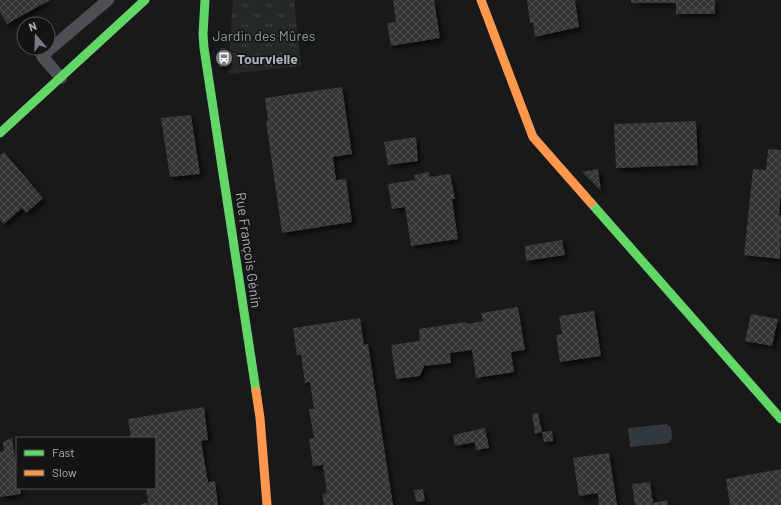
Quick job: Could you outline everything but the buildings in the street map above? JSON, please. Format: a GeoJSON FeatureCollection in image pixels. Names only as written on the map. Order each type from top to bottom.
{"type":"FeatureCollection","features":[{"type":"Feature","properties":{"kind":"street"},"geometry":{"type":"LineString","coordinates":[[0,133],[145,0]]}},
{"type":"Feature","properties":{"kind":"street","name":"Rue François Génin"},"geometry":{"type":"LineString","coordinates":[[205,0],[203,34],[204,48],[260,418],[267,505]]}},
{"type":"Feature","properties":{"kind":"street"},"geometry":{"type":"LineString","coordinates":[[481,0],[533,137],[781,419]]}},
{"type":"Feature","properties":{"kind":"lane"},"geometry":{"type":"LineString","coordinates":[[61,78],[42,56],[108,0]]}},
{"type":"Feature","properties":{"kind":"green space","name":"Jardin des Mûres"},"geometry":{"type":"Polygon","coordinates":[[[233,0],[294,0],[301,66],[228,74],[233,0]]]}},
{"type":"Feature","properties":{"kind":"shaded area"},"geometry":{"type":"Polygon","coordinates":[[[667,424],[671,427],[672,438],[669,443],[630,447],[628,428],[667,424]]]}},
{"type":"Feature","properties":{"kind":"traffic: fast"},"geometry":{"type":"LineString","coordinates":[[0,133],[145,0]]}},
{"type":"Feature","properties":{"kind":"traffic: fast"},"geometry":{"type":"LineString","coordinates":[[205,0],[203,34],[204,48],[256,391]]}},
{"type":"Feature","properties":{"kind":"traffic: fast"},"geometry":{"type":"LineString","coordinates":[[591,203],[781,419]]}},
{"type":"Feature","properties":{"kind":"traffic: slow"},"geometry":{"type":"LineString","coordinates":[[481,0],[533,137],[591,203]]}},
{"type":"Feature","properties":{"kind":"traffic: slow"},"geometry":{"type":"LineString","coordinates":[[256,391],[260,418],[267,505]]}},
{"type":"Feature","properties":{"kind":"place","name":"Tourvielle"},"geometry":{"type":"Point","coordinates":[224,58]}}]}
